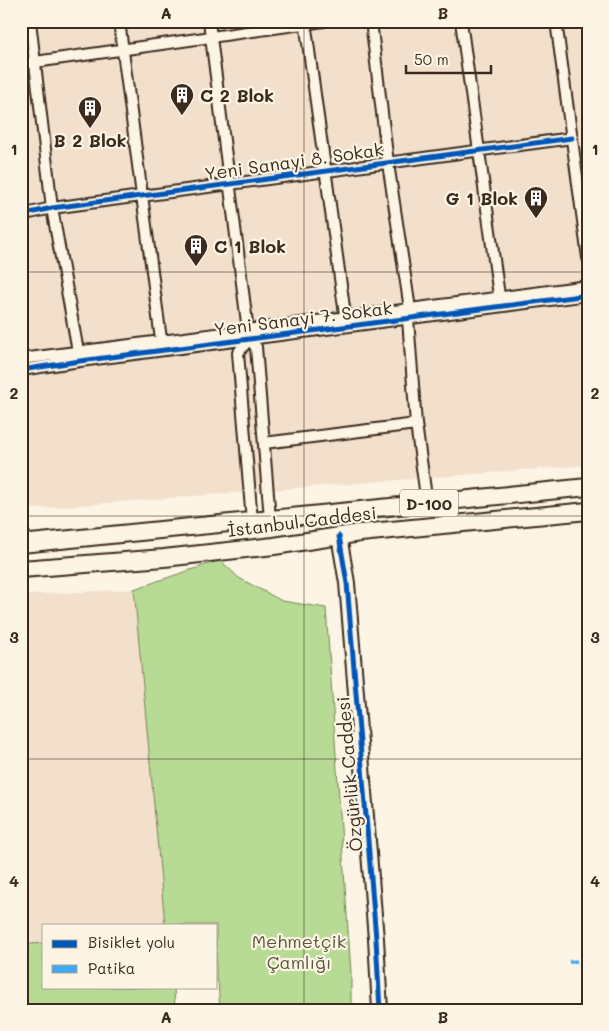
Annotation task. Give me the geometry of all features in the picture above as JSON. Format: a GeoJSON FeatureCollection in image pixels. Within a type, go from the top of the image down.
{"type":"FeatureCollection","features":[{"type":"Feature","properties":{"kind":"highway","name":"İstanbul Caddesi"},"geometry":{"type":"LineString","coordinates":[[24,539],[252,521],[588,487]]}},
{"type":"Feature","properties":{"kind":"highway","name":"İstanbul Caddesi"},"geometry":{"type":"LineString","coordinates":[[21,569],[164,558],[274,546],[339,536],[588,511]]}},
{"type":"Feature","properties":{"kind":"highway"},"geometry":{"type":"LineString","coordinates":[[270,519],[274,546]]}},
{"type":"Feature","properties":{"kind":"highway"},"geometry":{"type":"LineString","coordinates":[[252,521],[255,548]]}},
{"type":"Feature","properties":{"kind":"main road","name":"Özgürlük Caddesi"},"geometry":{"type":"LineString","coordinates":[[339,536],[347,593],[376,939],[380,1010]]}},
{"type":"Feature","properties":{"kind":"street"},"geometry":{"type":"LineString","coordinates":[[30,21],[52,208],[78,356]]}},
{"type":"Feature","properties":{"kind":"street"},"geometry":{"type":"LineString","coordinates":[[119,21],[162,346]]}},
{"type":"Feature","properties":{"kind":"street"},"geometry":{"type":"LineString","coordinates":[[209,21],[248,334],[256,347],[270,519]]}},
{"type":"Feature","properties":{"kind":"street"},"geometry":{"type":"LineString","coordinates":[[21,64],[324,21]]}},
{"type":"Feature","properties":{"kind":"street"},"geometry":{"type":"LineString","coordinates":[[371,21],[409,314],[416,424],[427,504]]}},
{"type":"Feature","properties":{"kind":"street"},"geometry":{"type":"LineString","coordinates":[[461,21],[500,302]]}},
{"type":"Feature","properties":{"kind":"street"},"geometry":{"type":"LineString","coordinates":[[556,21],[588,258]]}},
{"type":"Feature","properties":{"kind":"street"},"geometry":{"type":"LineString","coordinates":[[305,23],[346,322]]}},
{"type":"Feature","properties":{"kind":"street","name":"Yeni Sanayi 8. Sokak"},"geometry":{"type":"LineString","coordinates":[[21,216],[52,208],[572,138]]}},
{"type":"Feature","properties":{"kind":"street","name":"Yeni Sanayi 7. Sokak"},"geometry":{"type":"LineString","coordinates":[[21,359],[78,356],[162,346],[500,302],[588,286]]}},
{"type":"Feature","properties":{"kind":"street","name":"Yeni Sanayi 7. Sokak"},"geometry":{"type":"LineString","coordinates":[[500,302],[588,295]]}},
{"type":"Feature","properties":{"kind":"street"},"geometry":{"type":"LineString","coordinates":[[248,334],[238,353],[252,521]]}},
{"type":"Feature","properties":{"kind":"street","name":"Yeni Sanayi 7. Sokak"},"geometry":{"type":"LineString","coordinates":[[21,370],[78,356]]}},
{"type":"Feature","properties":{"kind":"street"},"geometry":{"type":"LineString","coordinates":[[264,443],[416,424]]}},
{"type":"Feature","properties":{"kind":"shaded area"},"geometry":{"type":"Polygon","coordinates":[[[21,21],[588,21],[588,465],[21,510],[21,21]]]}},
{"type":"Feature","properties":{"kind":"shaded area"},"geometry":{"type":"Polygon","coordinates":[[[134,589],[165,924],[42,924],[42,954],[21,957],[21,595],[134,589]]]}},
{"type":"Feature","properties":{"kind":"green space","name":"Mehmetçik Çamlığı"},"geometry":{"type":"Polygon","coordinates":[[[220,560],[239,578],[282,601],[326,608],[351,973],[351,1010],[220,1010],[218,924],[165,924],[134,589],[220,560]]]}},
{"type":"Feature","properties":{"kind":"green space"},"geometry":{"type":"Polygon","coordinates":[[[42,943],[42,988],[174,988],[175,1010],[21,1010],[21,945],[42,943]]]}},
{"type":"Feature","properties":{"kind":"marked path"},"geometry":{"type":"LineString","coordinates":[[569,962],[588,960]]}},
{"type":"Feature","properties":{"kind":"cycle path"},"geometry":{"type":"LineString","coordinates":[[21,215],[52,208],[572,138]]}},
{"type":"Feature","properties":{"kind":"cycle path"},"geometry":{"type":"LineString","coordinates":[[21,370],[588,295]]}},
{"type":"Feature","properties":{"kind":"cycle path"},"geometry":{"type":"LineString","coordinates":[[339,536],[347,583],[380,1010]]}},
{"type":"Feature","properties":{"kind":"place","name":"C 2 Blok"},"geometry":{"type":"Point","coordinates":[182,116]}},
{"type":"Feature","properties":{"kind":"place","name":"B 2 Blok"},"geometry":{"type":"Point","coordinates":[90,129]}},
{"type":"Feature","properties":{"kind":"place","name":"G 1 Blok"},"geometry":{"type":"Point","coordinates":[536,219]}},
{"type":"Feature","properties":{"kind":"place","name":"C 1 Blok"},"geometry":{"type":"Point","coordinates":[196,267]}}]}
